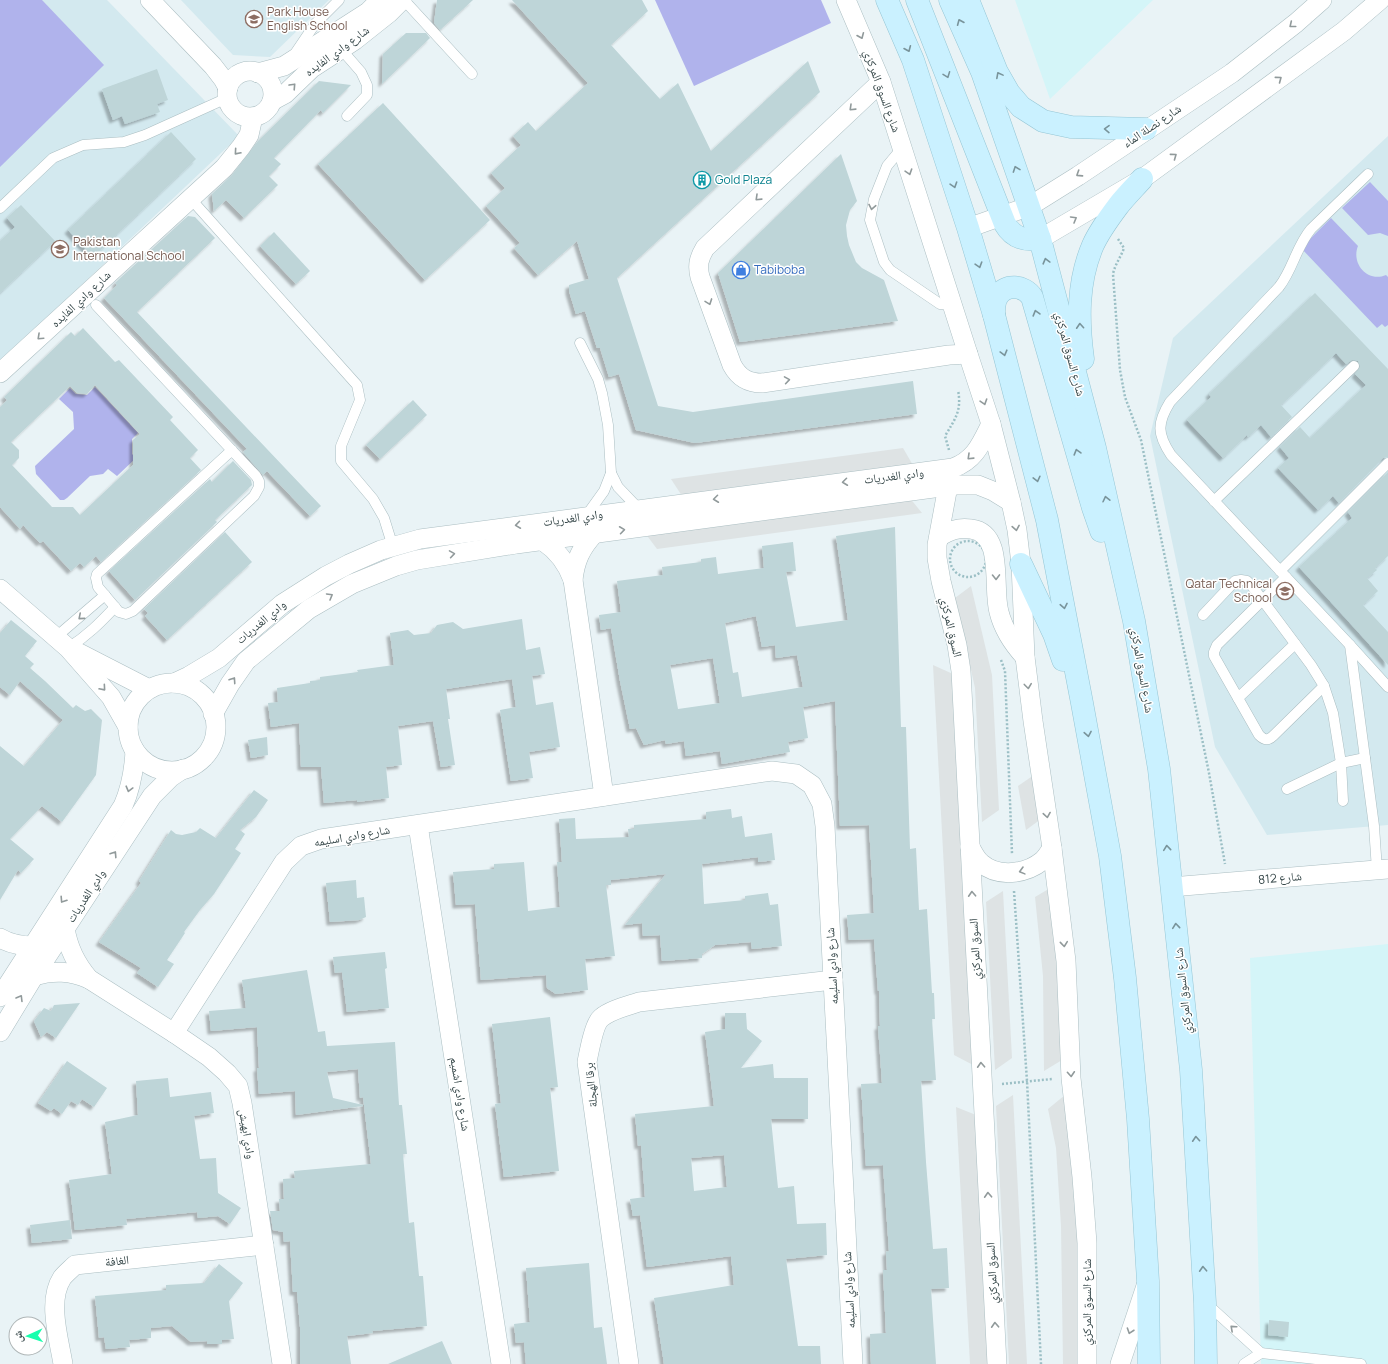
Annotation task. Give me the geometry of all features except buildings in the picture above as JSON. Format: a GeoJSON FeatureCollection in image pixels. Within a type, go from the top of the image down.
{"type":"FeatureCollection","features":[{"type":"Feature","properties":{"kind":"main road"},"geometry":{"type":"LineString","coordinates":[[887,0],[913,60],[968,228],[994,315],[1047,520],[1110,856],[1125,978],[1138,1119],[1148,1281],[1149,1364]]}},
{"type":"Feature","properties":{"kind":"main road"},"geometry":{"type":"LineString","coordinates":[[917,0],[1007,228],[1016,236],[1027,240],[1040,238]]}},
{"type":"Feature","properties":{"kind":"main road","name":"شارع السوق المركزي"},"geometry":{"type":"LineString","coordinates":[[950,0],[982,72],[1040,238],[1095,448],[1134,621],[1158,769],[1191,1070],[1205,1303],[1206,1364]]}},
{"type":"Feature","properties":{"kind":"main road"},"geometry":{"type":"LineString","coordinates":[[968,0],[997,72],[1009,93],[1021,107],[1043,121],[1071,127],[1146,129]]}},
{"type":"Feature","properties":{"kind":"main road"},"geometry":{"type":"LineString","coordinates":[[1095,448],[1081,348],[1079,320],[1080,292],[1086,266],[1094,244],[1119,205],[1142,179]]}},
{"type":"Feature","properties":{"kind":"main road"},"geometry":{"type":"LineString","coordinates":[[994,315],[997,298],[1004,290],[1015,287],[1023,289],[1032,297],[1093,508],[1134,621]]}},
{"type":"Feature","properties":{"kind":"main road"},"geometry":{"type":"LineString","coordinates":[[1021,564],[1054,634],[1066,670],[1082,703]]}},
{"type":"Feature","properties":{"kind":"street"},"geometry":{"type":"LineString","coordinates":[[150,0],[213,66],[223,79],[228,93],[229,105],[233,111],[246,117],[259,116],[265,112],[272,101],[272,87],[264,76],[249,73],[228,73],[213,66]]}},
{"type":"Feature","properties":{"kind":"street","name":"شارع وادي الفايده"},"geometry":{"type":"LineString","coordinates":[[249,73],[284,66],[368,12],[380,0]]}},
{"type":"Feature","properties":{"kind":"street","name":"شارع وادي الفايده"},"geometry":{"type":"LineString","coordinates":[[272,101],[285,94],[312,68],[355,40],[403,0]]}},
{"type":"Feature","properties":{"kind":"street","name":"شارع السوق المركزي"},"geometry":{"type":"LineString","coordinates":[[846,0],[881,82],[991,424],[1017,530],[1021,564],[1025,657],[1052,848],[1066,961],[1071,1078],[1082,1177],[1087,1243],[1087,1364]]}},
{"type":"Feature","properties":{"kind":"street","name":"شارع نصلة الماء"},"geometry":{"type":"LineString","coordinates":[[968,228],[1030,206],[1078,176],[1146,129],[1232,73],[1296,23],[1322,0]]}},
{"type":"Feature","properties":{"kind":"street"},"geometry":{"type":"LineString","coordinates":[[1040,238],[1142,179],[1344,31],[1380,0]]}},
{"type":"Feature","properties":{"kind":"street"},"geometry":{"type":"LineString","coordinates":[[228,93],[234,78],[249,73]]}},
{"type":"Feature","properties":{"kind":"street"},"geometry":{"type":"LineString","coordinates":[[881,82],[705,248],[698,262],[700,277],[735,371],[744,380],[750,382],[762,383],[949,355],[968,354]]}},
{"type":"Feature","properties":{"kind":"street","name":"شارع وادي الفايده"},"geometry":{"type":"LineString","coordinates":[[0,373],[224,168],[241,148],[249,135],[253,117]]}},
{"type":"Feature","properties":{"kind":"street","name":"وادي الغدريات"},"geometry":{"type":"LineString","coordinates":[[174,683],[219,658],[282,604],[303,589],[349,564],[393,546],[420,538],[953,468],[962,465],[977,450],[991,424]]}},
{"type":"Feature","properties":{"kind":"street","name":"وادي الغدريات"},"geometry":{"type":"LineString","coordinates":[[213,714],[230,684],[246,661],[308,609],[352,584],[375,574],[417,560],[543,541],[948,486],[978,485],[993,491],[1011,502]]}},
{"type":"Feature","properties":{"kind":"street","name":"السوق المركزي"},"geometry":{"type":"LineString","coordinates":[[948,486],[937,558],[941,581],[958,645],[961,671],[997,1364]]}},
{"type":"Feature","properties":{"kind":"street"},"geometry":{"type":"LineString","coordinates":[[939,537],[948,532],[964,528],[977,529],[985,534],[992,546],[996,562],[996,592],[998,611],[1007,631],[1017,648],[1025,657]]}},
{"type":"Feature","properties":{"kind":"street"},"geometry":{"type":"LineString","coordinates":[[573,580],[574,567],[578,555],[594,534]]}},
{"type":"Feature","properties":{"kind":"street"},"geometry":{"type":"LineString","coordinates":[[543,541],[562,557],[569,568],[573,580],[604,796]]}},
{"type":"Feature","properties":{"kind":"street"},"geometry":{"type":"LineString","coordinates":[[0,589],[62,643],[111,697],[128,727]]}},
{"type":"Feature","properties":{"kind":"street"},"geometry":{"type":"LineString","coordinates":[[62,643],[149,689]]}},
{"type":"Feature","properties":{"kind":"street"},"geometry":{"type":"LineString","coordinates":[[165,684],[182,684],[198,692],[208,702],[213,714],[215,734],[207,752],[192,766],[183,769],[165,770],[148,764],[135,751],[129,736],[129,718],[136,702],[149,689],[165,684]]}},
{"type":"Feature","properties":{"kind":"street","name":"وادي الغدريات"},"geometry":{"type":"LineString","coordinates":[[0,997],[123,806],[134,769],[135,751]]}},
{"type":"Feature","properties":{"kind":"street","name":"وادي الغدريات"},"geometry":{"type":"LineString","coordinates":[[0,1032],[34,976],[152,796],[171,777],[183,769]]}},
{"type":"Feature","properties":{"kind":"street","name":"شارع وادي اسليمه"},"geometry":{"type":"LineString","coordinates":[[174,1032],[284,862],[301,846],[321,839],[772,771],[796,774],[812,786],[822,804],[825,826],[853,1364]]}},
{"type":"Feature","properties":{"kind":"street","name":"شارع وادي اشميم"},"geometry":{"type":"LineString","coordinates":[[418,825],[501,1364]]}},
{"type":"Feature","properties":{"kind":"street"},"geometry":{"type":"LineString","coordinates":[[970,847],[980,863],[992,869],[1006,873],[1013,873],[1033,868],[1044,860],[1052,848]]}},
{"type":"Feature","properties":{"kind":"street","name":"شارع 812"},"geometry":{"type":"LineString","coordinates":[[1171,887],[1382,870]]}},
{"type":"Feature","properties":{"kind":"street","name":"وادي ابهيش"},"geometry":{"type":"LineString","coordinates":[[66,928],[67,939],[75,961],[89,979]]}},
{"type":"Feature","properties":{"kind":"street"},"geometry":{"type":"LineString","coordinates":[[0,938],[23,946],[34,946]]}},
{"type":"Feature","properties":{"kind":"street","name":"وادي ابهيش"},"geometry":{"type":"LineString","coordinates":[[34,976],[56,971],[79,975],[89,979],[174,1032],[209,1057],[227,1073],[238,1086],[242,1103],[282,1364]]}},
{"type":"Feature","properties":{"kind":"street","name":"برقا الهجلة"},"geometry":{"type":"LineString","coordinates":[[629,1364],[587,1062],[592,1037],[600,1018],[620,1008],[639,1002],[833,980]]}},
{"type":"Feature","properties":{"kind":"street","name":"الغافة"},"geometry":{"type":"LineString","coordinates":[[63,1364],[54,1309],[57,1292],[62,1278],[75,1265],[264,1245]]}},
{"type":"Feature","properties":{"kind":"street"},"geometry":{"type":"LineString","coordinates":[[1120,1364],[1148,1281]]}},
{"type":"Feature","properties":{"kind":"lane"},"geometry":{"type":"LineString","coordinates":[[290,61],[315,24],[339,0]]}},
{"type":"Feature","properties":{"kind":"lane"},"geometry":{"type":"LineString","coordinates":[[403,0],[472,74]]}},
{"type":"Feature","properties":{"kind":"lane"},"geometry":{"type":"LineString","coordinates":[[341,49],[361,72],[367,85],[367,94],[347,116]]}},
{"type":"Feature","properties":{"kind":"lane"},"geometry":{"type":"LineString","coordinates":[[0,208],[53,158],[83,145],[124,142],[145,135],[228,93]]}},
{"type":"Feature","properties":{"kind":"lane"},"geometry":{"type":"LineString","coordinates":[[902,148],[887,166],[874,198],[870,220],[884,262],[890,270],[940,304],[952,305]]}},
{"type":"Feature","properties":{"kind":"lane"},"geometry":{"type":"LineString","coordinates":[[1368,174],[1311,230],[1299,247],[1291,268],[1279,287],[1170,402],[1163,414],[1160,428],[1163,443],[1171,455],[1388,687]]}},
{"type":"Feature","properties":{"kind":"lane"},"geometry":{"type":"LineString","coordinates":[[190,198],[357,385],[360,400],[341,446],[341,461],[373,500],[384,518],[393,546]]}},
{"type":"Feature","properties":{"kind":"lane"},"geometry":{"type":"LineString","coordinates":[[96,305],[232,450],[259,481],[257,492],[133,611],[126,614],[122,613],[98,587],[96,583],[97,574],[232,450]]}},
{"type":"Feature","properties":{"kind":"lane"},"geometry":{"type":"LineString","coordinates":[[580,343],[598,379],[602,393],[608,425],[611,474],[618,487],[639,509]]}},
{"type":"Feature","properties":{"kind":"lane"},"geometry":{"type":"LineString","coordinates":[[1214,501],[1354,366]]}},
{"type":"Feature","properties":{"kind":"lane"},"geometry":{"type":"LineString","coordinates":[[1324,686],[1270,739],[1266,740],[1259,735],[1216,660],[1214,652],[1217,645],[1264,600],[1283,574],[1388,463]]}},
{"type":"Feature","properties":{"kind":"lane"},"geometry":{"type":"LineString","coordinates":[[586,516],[604,491],[611,474]]}},
{"type":"Feature","properties":{"kind":"lane"},"geometry":{"type":"LineString","coordinates":[[1203,615],[1235,581],[1247,581],[1264,600],[1311,664],[1324,686],[1333,713],[1341,763],[1343,802]]}},
{"type":"Feature","properties":{"kind":"lane"},"geometry":{"type":"LineString","coordinates":[[62,643],[105,595]]}},
{"type":"Feature","properties":{"kind":"lane"},"geometry":{"type":"LineString","coordinates":[[62,643],[82,639],[96,628],[115,607]]}},
{"type":"Feature","properties":{"kind":"lane"},"geometry":{"type":"LineString","coordinates":[[1238,698],[1295,644]]}},
{"type":"Feature","properties":{"kind":"lane"},"geometry":{"type":"LineString","coordinates":[[1350,645],[1374,826],[1382,870]]}},
{"type":"Feature","properties":{"kind":"lane"},"geometry":{"type":"LineString","coordinates":[[1287,789],[1341,763],[1365,758]]}},
{"type":"Feature","properties":{"kind":"lane"},"geometry":{"type":"LineString","coordinates":[[1205,1303],[1261,1353],[1295,1360],[1361,1364]]}},
{"type":"Feature","properties":{"kind":"lane"},"geometry":{"type":"LineString","coordinates":[[1244,1364],[1261,1353]]}},
{"type":"Feature","properties":{"kind":"path"},"geometry":{"type":"LineString","coordinates":[[1105,225],[1124,248],[1115,266],[1113,274],[1120,370],[1125,397],[1139,434],[1145,456],[1206,758],[1229,882]]}},
{"type":"Feature","properties":{"kind":"path"},"geometry":{"type":"LineString","coordinates":[[979,574],[971,578],[962,577],[955,573],[951,565],[950,557],[953,549],[959,543],[967,540],[976,542],[983,549],[987,558],[985,567],[979,574],[980,581]]}},
{"type":"Feature","properties":{"kind":"path"},"geometry":{"type":"LineString","coordinates":[[1001,659],[1004,671],[1013,873],[1027,1081],[1041,1364]]}},
{"type":"Feature","properties":{"kind":"path"},"geometry":{"type":"LineString","coordinates":[[982,1086],[1071,1078]]}},
{"type":"Feature","properties":{"kind":"shaded area","name":"Pakistan International School"},"geometry":{"type":"Polygon","coordinates":[[[0,0],[107,0],[239,136],[0,362],[0,0]]]}},
{"type":"Feature","properties":{"kind":"shaded area"},"geometry":{"type":"Polygon","coordinates":[[[0,0],[42,0],[104,65],[0,167],[0,0]]]}},
{"type":"Feature","properties":{"kind":"shaded area","name":"Park House English School"},"geometry":{"type":"Polygon","coordinates":[[[181,0],[329,0],[270,57],[233,55],[181,0]]]}},
{"type":"Feature","properties":{"kind":"shaded area"},"geometry":{"type":"Polygon","coordinates":[[[655,0],[821,0],[831,23],[694,86],[655,0]]]}},
{"type":"Feature","properties":{"kind":"shaded area"},"geometry":{"type":"Polygon","coordinates":[[[1015,0],[1153,0],[1050,99],[1015,0]]]}},
{"type":"Feature","properties":{"kind":"shaded area","name":"Qatar Technical School"},"geometry":{"type":"Polygon","coordinates":[[[1388,136],[1388,825],[1267,835],[1215,747],[1150,436],[1173,338],[1388,136]]]}},
{"type":"Feature","properties":{"kind":"shaded area"},"geometry":{"type":"Polygon","coordinates":[[[1370,182],[1388,201],[1388,236],[1380,233],[1368,235],[1342,208],[1370,182]]]}},
{"type":"Feature","properties":{"kind":"shaded area"},"geometry":{"type":"Polygon","coordinates":[[[1331,218],[1358,246],[1356,252],[1357,259],[1362,270],[1373,276],[1379,277],[1386,275],[1388,277],[1388,325],[1385,327],[1382,324],[1377,328],[1301,248],[1331,218]]]}},
{"type":"Feature","properties":{"kind":"shaded area"},"geometry":{"type":"Polygon","coordinates":[[[95,387],[138,433],[132,439],[132,454],[136,458],[117,476],[108,469],[103,474],[90,476],[67,498],[60,500],[36,474],[35,466],[74,429],[73,412],[59,399],[70,388],[76,394],[87,395],[95,387]]]}},
{"type":"Feature","properties":{"kind":"shaded area"},"geometry":{"type":"Polygon","coordinates":[[[903,448],[914,467],[682,496],[671,479],[903,448]]]}},
{"type":"Feature","properties":{"kind":"shaded area"},"geometry":{"type":"Polygon","coordinates":[[[909,497],[922,513],[657,549],[645,533],[909,497]]]}},
{"type":"Feature","properties":{"kind":"shaded area"},"geometry":{"type":"Polygon","coordinates":[[[971,586],[992,675],[999,810],[982,822],[975,688],[955,598],[971,586]]]}},
{"type":"Feature","properties":{"kind":"shaded area"},"geometry":{"type":"Polygon","coordinates":[[[933,665],[953,674],[973,1065],[954,1055],[933,665]]]}},
{"type":"Feature","properties":{"kind":"shaded area"},"geometry":{"type":"Polygon","coordinates":[[[1034,775],[1041,819],[1026,830],[1018,786],[1034,775]]]}},
{"type":"Feature","properties":{"kind":"shaded area"},"geometry":{"type":"Polygon","coordinates":[[[1052,887],[1061,975],[1062,1060],[1044,1071],[1043,976],[1035,897],[1052,887]]]}},
{"type":"Feature","properties":{"kind":"shaded area"},"geometry":{"type":"Polygon","coordinates":[[[1003,891],[1012,1058],[995,1070],[986,902],[1003,891]]]}},
{"type":"Feature","properties":{"kind":"shaded area"},"geometry":{"type":"Polygon","coordinates":[[[1388,944],[1388,1364],[1261,1364],[1250,958],[1388,944]]]}},
{"type":"Feature","properties":{"kind":"shaded area"},"geometry":{"type":"Polygon","coordinates":[[[1013,1095],[1027,1364],[1009,1364],[996,1106],[1013,1095]]]}},
{"type":"Feature","properties":{"kind":"shaded area"},"geometry":{"type":"Polygon","coordinates":[[[1065,1095],[1075,1145],[1082,1364],[1063,1364],[1061,1226],[1056,1148],[1048,1109],[1065,1095]]]}},
{"type":"Feature","properties":{"kind":"shaded area"},"geometry":{"type":"Polygon","coordinates":[[[956,1107],[976,1115],[989,1364],[970,1364],[956,1107]]]}},
{"type":"Feature","properties":{"kind":"place","name":"Park House English School"},"geometry":{"type":"Point","coordinates":[254,19]}},
{"type":"Feature","properties":{"kind":"place","name":"Gold Plaza"},"geometry":{"type":"Point","coordinates":[702,180]}},
{"type":"Feature","properties":{"kind":"place","name":"Pakistan International School"},"geometry":{"type":"Point","coordinates":[60,249]}},
{"type":"Feature","properties":{"kind":"place","name":"Tabiboba"},"geometry":{"type":"Point","coordinates":[741,270]}},
{"type":"Feature","properties":{"kind":"place","name":"Qatar Technical School"},"geometry":{"type":"Point","coordinates":[1285,591]}}]}
